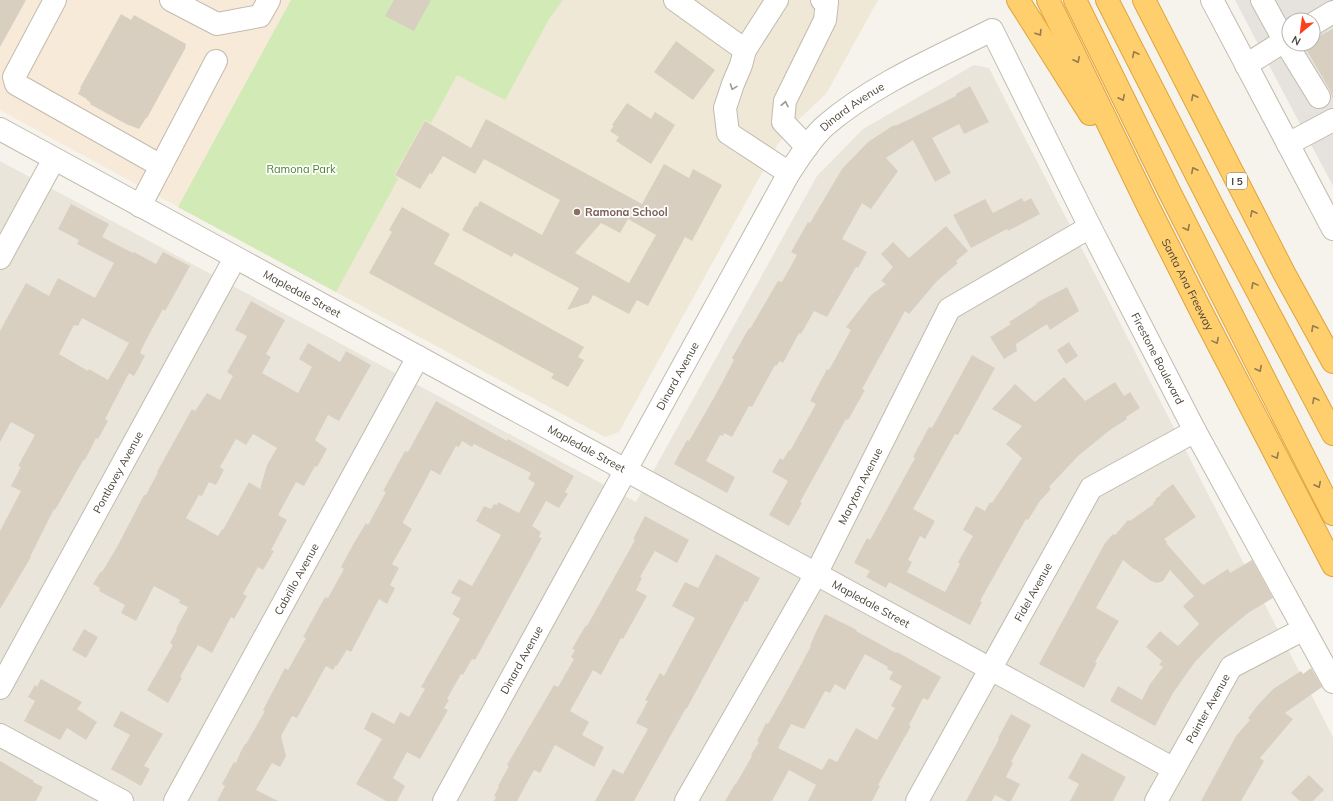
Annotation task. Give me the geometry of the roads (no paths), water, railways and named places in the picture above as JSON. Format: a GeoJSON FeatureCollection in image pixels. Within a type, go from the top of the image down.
{"type":"FeatureCollection","features":[{"type":"Feature","properties":{"kind":"highway"},"geometry":{"type":"LineString","coordinates":[[1018,0],[1148,206]]}},
{"type":"Feature","properties":{"kind":"highway","name":"Santa Ana Freeway"},"geometry":{"type":"LineString","coordinates":[[1048,0],[1148,206],[1209,327],[1333,565]]}},
{"type":"Feature","properties":{"kind":"highway"},"geometry":{"type":"LineString","coordinates":[[1074,0],[1333,514]]}},
{"type":"Feature","properties":{"kind":"highway"},"geometry":{"type":"LineString","coordinates":[[1108,0],[1218,217],[1333,434]]}},
{"type":"Feature","properties":{"kind":"highway","name":"I 5"},"geometry":{"type":"LineString","coordinates":[[1144,0],[1284,273],[1333,362]]}},
{"type":"Feature","properties":{"kind":"street"},"geometry":{"type":"LineString","coordinates":[[55,0],[14,77],[16,84],[161,166]]}},
{"type":"Feature","properties":{"kind":"street"},"geometry":{"type":"LineString","coordinates":[[171,0],[217,24],[260,16],[269,0]]}},
{"type":"Feature","properties":{"kind":"street"},"geometry":{"type":"LineString","coordinates":[[675,0],[745,50]]}},
{"type":"Feature","properties":{"kind":"street"},"geometry":{"type":"LineString","coordinates":[[777,0],[745,50],[741,66],[725,108],[728,133],[789,173]]}},
{"type":"Feature","properties":{"kind":"street"},"geometry":{"type":"LineString","coordinates":[[807,147],[783,122],[785,101],[825,20],[827,2],[822,0]]}},
{"type":"Feature","properties":{"kind":"street"},"geometry":{"type":"LineString","coordinates":[[1212,0],[1333,229]]}},
{"type":"Feature","properties":{"kind":"street"},"geometry":{"type":"LineString","coordinates":[[1262,0],[1281,30]]}},
{"type":"Feature","properties":{"kind":"street"},"geometry":{"type":"LineString","coordinates":[[1321,19],[1333,12]]}},
{"type":"Feature","properties":{"kind":"street","name":"Dinard Avenue"},"geometry":{"type":"LineString","coordinates":[[444,801],[789,173],[807,147],[826,126],[876,89],[992,30]]}},
{"type":"Feature","properties":{"kind":"street","name":"Firestone Boulevard"},"geometry":{"type":"LineString","coordinates":[[992,30],[1090,227],[1195,431],[1333,682]]}},
{"type":"Feature","properties":{"kind":"street"},"geometry":{"type":"LineString","coordinates":[[1246,65],[1281,43]]}},
{"type":"Feature","properties":{"kind":"street"},"geometry":{"type":"LineString","coordinates":[[1294,52],[1319,97]]}},
{"type":"Feature","properties":{"kind":"street"},"geometry":{"type":"LineString","coordinates":[[140,206],[216,61]]}},
{"type":"Feature","properties":{"kind":"street"},"geometry":{"type":"LineString","coordinates":[[1288,144],[1333,120]]}},
{"type":"Feature","properties":{"kind":"street","name":"Mapledale Street"},"geometry":{"type":"LineString","coordinates":[[0,129],[1174,769]]}},
{"type":"Feature","properties":{"kind":"street"},"geometry":{"type":"LineString","coordinates":[[0,258],[54,159]]}},
{"type":"Feature","properties":{"kind":"street","name":"Maryton Avenue"},"geometry":{"type":"LineString","coordinates":[[686,801],[816,574],[949,309],[1090,227]]}},
{"type":"Feature","properties":{"kind":"street","name":"Pontlavey Avenue"},"geometry":{"type":"LineString","coordinates":[[0,688],[236,258]]}},
{"type":"Feature","properties":{"kind":"street","name":"Cabrillo Avenue"},"geometry":{"type":"LineString","coordinates":[[174,801],[418,357]]}},
{"type":"Feature","properties":{"kind":"street","name":"Fidel Avenue"},"geometry":{"type":"LineString","coordinates":[[917,801],[1091,488],[1195,431]]}},
{"type":"Feature","properties":{"kind":"street","name":"Painter Avenue"},"geometry":{"type":"LineString","coordinates":[[1156,801],[1231,667],[1304,629]]}},
{"type":"Feature","properties":{"kind":"street"},"geometry":{"type":"LineString","coordinates":[[0,735],[122,801]]}},
{"type":"Feature","properties":{"kind":"place","name":"Ramona School"},"geometry":{"type":"Point","coordinates":[577,212]}},
{"type":"Feature","properties":{"kind":"park label","name":"Ramona Park"},"geometry":{"type":"Point","coordinates":[301,169]}}]}
